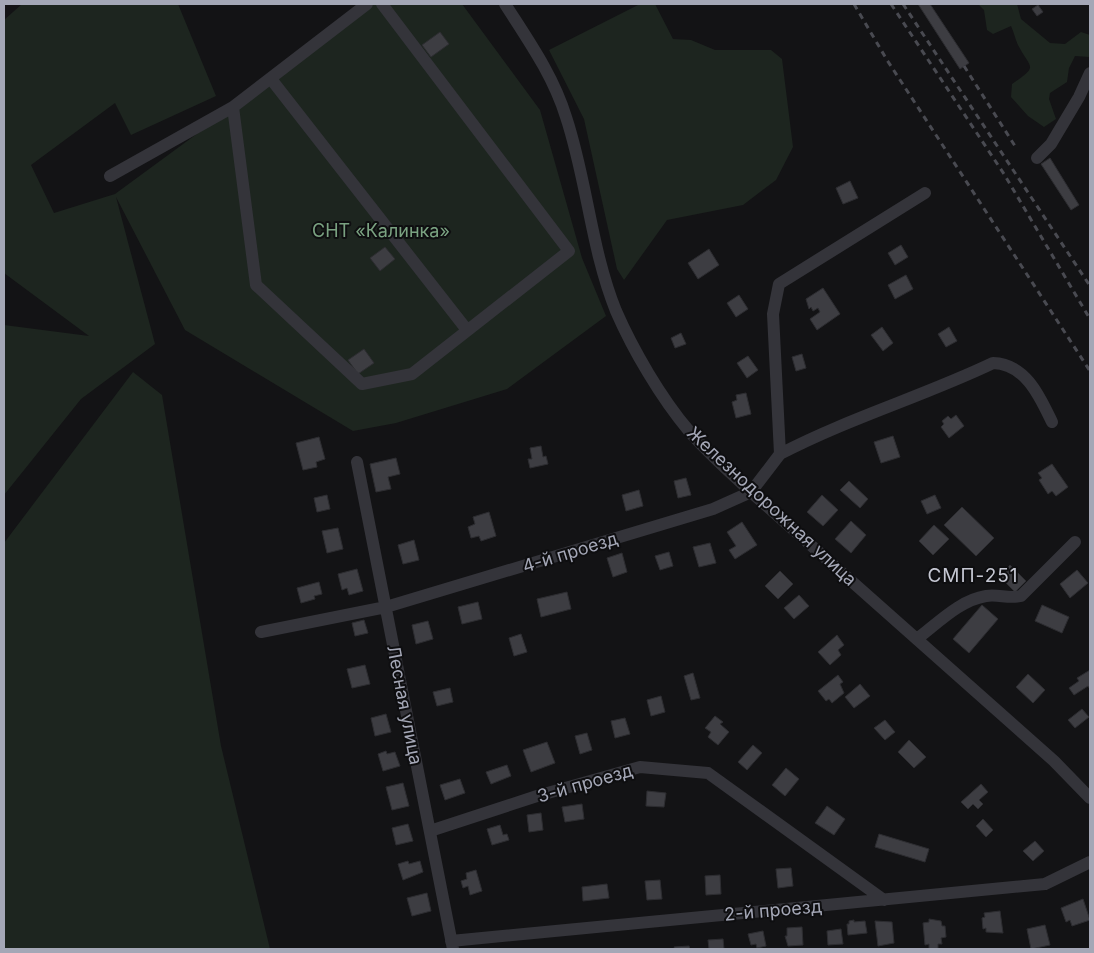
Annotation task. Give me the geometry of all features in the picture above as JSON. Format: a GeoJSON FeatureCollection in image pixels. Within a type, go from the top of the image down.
{"type":"FeatureCollection","features":[{"type":"Feature","properties":{"kind":"street"},"geometry":{"type":"LineString","coordinates":[[110,176],[233,107],[367,4]]}},
{"type":"Feature","properties":{"kind":"street"},"geometry":{"type":"LineString","coordinates":[[233,107],[256,285],[362,384],[412,374],[569,251],[382,4]]}},
{"type":"Feature","properties":{"kind":"street","name":"Железнодорожная улица"},"geometry":{"type":"LineString","coordinates":[[505,4],[538,53],[561,102],[598,254],[617,312],[652,376],[688,430],[706,450],[751,492],[918,638],[1054,761],[1090,798]]}},
{"type":"Feature","properties":{"kind":"street"},"geometry":{"type":"LineString","coordinates":[[1037,158],[1051,144],[1079,97],[1090,73]]}},
{"type":"Feature","properties":{"kind":"street"},"geometry":{"type":"LineString","coordinates":[[271,79],[467,330]]}},
{"type":"Feature","properties":{"kind":"street"},"geometry":{"type":"LineString","coordinates":[[780,454],[773,314],[779,284],[925,193]]}},
{"type":"Feature","properties":{"kind":"street"},"geometry":{"type":"LineString","coordinates":[[751,492],[780,454],[895,404],[930,392],[993,363],[1002,363],[1029,380],[1039,394],[1052,422]]}},
{"type":"Feature","properties":{"kind":"street","name":"Лесная улица"},"geometry":{"type":"LineString","coordinates":[[356,462],[452,945]]}},
{"type":"Feature","properties":{"kind":"street","name":"4-й проезд"},"geometry":{"type":"LineString","coordinates":[[261,632],[386,607],[713,509],[751,492]]}},
{"type":"Feature","properties":{"kind":"street"},"geometry":{"type":"LineString","coordinates":[[918,638],[971,600],[994,595],[1012,598],[1021,596],[1075,542]]}},
{"type":"Feature","properties":{"kind":"street","name":"3-й проезд"},"geometry":{"type":"LineString","coordinates":[[430,832],[537,796],[640,767],[708,774],[884,900]]}},
{"type":"Feature","properties":{"kind":"street","name":"2-й проезд"},"geometry":{"type":"LineString","coordinates":[[452,945],[1045,884],[1090,862]]}},
{"type":"Feature","properties":{"kind":"green space","name":"СНТ «Калинка»"},"geometry":{"type":"Polygon","coordinates":[[[22,4],[178,4],[216,96],[131,135],[115,103],[31,165],[54,213],[115,194],[374,4],[462,4],[540,110],[582,258],[606,316],[507,389],[396,423],[353,431],[185,330],[116,197],[155,344],[81,399],[4,495],[4,325],[89,336],[4,273],[4,20],[22,4]]]}},
{"type":"Feature","properties":{"kind":"green space"},"geometry":{"type":"Polygon","coordinates":[[[640,4],[655,4],[673,39],[691,40],[715,50],[771,50],[782,59],[793,147],[776,180],[743,205],[667,220],[624,280],[617,269],[584,119],[549,50],[640,4]]]}},
{"type":"Feature","properties":{"kind":"green space"},"geometry":{"type":"Polygon","coordinates":[[[978,4],[1017,4],[1021,19],[1050,43],[1065,44],[1081,32],[1090,35],[1090,57],[1075,56],[1069,68],[1067,82],[1050,93],[1049,99],[1056,119],[1044,127],[1028,116],[1011,97],[1012,84],[1029,70],[1030,66],[1018,45],[1011,26],[993,34],[987,30],[984,10],[978,4]]]}},
{"type":"Feature","properties":{"kind":"green space"},"geometry":{"type":"Polygon","coordinates":[[[133,372],[162,395],[221,746],[270,949],[4,949],[4,543],[133,372]]]}},
{"type":"Feature","properties":{"kind":"building"},"geometry":{"type":"Polygon","coordinates":[[[918,4],[930,4],[969,63],[960,69],[918,4]]]}},
{"type":"Feature","properties":{"kind":"building"},"geometry":{"type":"Polygon","coordinates":[[[1038,5],[1043,12],[1037,16],[1032,9],[1038,5]]]}},
{"type":"Feature","properties":{"kind":"building"},"geometry":{"type":"Polygon","coordinates":[[[440,32],[449,44],[431,57],[422,45],[440,32]]]}},
{"type":"Feature","properties":{"kind":"building"},"geometry":{"type":"Polygon","coordinates":[[[1050,158],[1079,205],[1071,210],[1041,164],[1050,158]]]}},
{"type":"Feature","properties":{"kind":"building"},"geometry":{"type":"Polygon","coordinates":[[[850,181],[858,198],[843,204],[836,188],[850,181]]]}},
{"type":"Feature","properties":{"kind":"building"},"geometry":{"type":"Polygon","coordinates":[[[901,245],[908,257],[895,265],[888,253],[901,245]]]}},
{"type":"Feature","properties":{"kind":"building"},"geometry":{"type":"Polygon","coordinates":[[[385,247],[395,259],[380,271],[370,258],[385,247]]]}},
{"type":"Feature","properties":{"kind":"building"},"geometry":{"type":"Polygon","coordinates":[[[709,249],[719,265],[698,279],[688,263],[709,249]]]}},
{"type":"Feature","properties":{"kind":"building"},"geometry":{"type":"Polygon","coordinates":[[[906,275],[913,289],[895,299],[888,285],[906,275]]]}},
{"type":"Feature","properties":{"kind":"building"},"geometry":{"type":"Polygon","coordinates":[[[823,288],[840,314],[817,330],[810,319],[820,312],[818,308],[813,311],[811,307],[809,309],[806,299],[823,288]]]}},
{"type":"Feature","properties":{"kind":"building"},"geometry":{"type":"Polygon","coordinates":[[[739,295],[748,309],[736,317],[727,303],[739,295]]]}},
{"type":"Feature","properties":{"kind":"building"},"geometry":{"type":"Polygon","coordinates":[[[882,327],[893,343],[883,351],[871,335],[882,327]]]}},
{"type":"Feature","properties":{"kind":"building"},"geometry":{"type":"Polygon","coordinates":[[[949,327],[957,341],[946,347],[938,334],[949,327]]]}},
{"type":"Feature","properties":{"kind":"building"},"geometry":{"type":"Polygon","coordinates":[[[681,333],[686,344],[675,348],[671,338],[681,333]]]}},
{"type":"Feature","properties":{"kind":"building"},"geometry":{"type":"Polygon","coordinates":[[[364,349],[374,363],[358,374],[348,360],[364,349]]]}},
{"type":"Feature","properties":{"kind":"building"},"geometry":{"type":"Polygon","coordinates":[[[802,354],[806,368],[796,371],[792,357],[802,354]]]}},
{"type":"Feature","properties":{"kind":"building"},"geometry":{"type":"Polygon","coordinates":[[[748,356],[758,370],[747,378],[737,363],[748,356]]]}},
{"type":"Feature","properties":{"kind":"building"},"geometry":{"type":"Polygon","coordinates":[[[746,393],[751,414],[736,418],[732,402],[737,400],[736,395],[746,393]]]}},
{"type":"Feature","properties":{"kind":"building"},"geometry":{"type":"Polygon","coordinates":[[[956,415],[964,426],[949,438],[941,427],[944,424],[942,421],[948,416],[951,419],[956,415]]]}},
{"type":"Feature","properties":{"kind":"building"},"geometry":{"type":"Polygon","coordinates":[[[893,436],[900,457],[881,463],[874,442],[893,436]]]}},
{"type":"Feature","properties":{"kind":"building"},"geometry":{"type":"Polygon","coordinates":[[[319,437],[325,459],[316,462],[317,467],[303,470],[296,443],[319,437]]]}},
{"type":"Feature","properties":{"kind":"building"},"geometry":{"type":"Polygon","coordinates":[[[541,446],[543,457],[546,456],[548,464],[530,468],[528,459],[532,459],[530,448],[541,446]]]}},
{"type":"Feature","properties":{"kind":"building"},"geometry":{"type":"Polygon","coordinates":[[[396,458],[400,474],[388,477],[391,489],[376,492],[370,464],[396,458]]]}},
{"type":"Feature","properties":{"kind":"building"},"geometry":{"type":"Polygon","coordinates":[[[1052,464],[1068,487],[1056,496],[1052,491],[1048,494],[1039,480],[1042,478],[1038,473],[1052,464]]]}},
{"type":"Feature","properties":{"kind":"building"},"geometry":{"type":"Polygon","coordinates":[[[686,478],[691,495],[678,498],[674,481],[686,478]]]}},
{"type":"Feature","properties":{"kind":"building"},"geometry":{"type":"Polygon","coordinates":[[[849,481],[868,499],[860,508],[840,490],[849,481]]]}},
{"type":"Feature","properties":{"kind":"building"},"geometry":{"type":"Polygon","coordinates":[[[639,490],[643,506],[626,511],[622,495],[639,490]]]}},
{"type":"Feature","properties":{"kind":"building"},"geometry":{"type":"Polygon","coordinates":[[[327,495],[330,509],[317,512],[314,498],[327,495]]]}},
{"type":"Feature","properties":{"kind":"building"},"geometry":{"type":"Polygon","coordinates":[[[822,495],[838,510],[823,526],[807,512],[822,495]]]}},
{"type":"Feature","properties":{"kind":"building"},"geometry":{"type":"Polygon","coordinates":[[[935,495],[941,508],[927,514],[921,501],[935,495]]]}},
{"type":"Feature","properties":{"kind":"building"},"geometry":{"type":"Polygon","coordinates":[[[962,507],[994,538],[976,556],[944,525],[962,507]]]}},
{"type":"Feature","properties":{"kind":"building"},"geometry":{"type":"Polygon","coordinates":[[[489,512],[496,536],[481,541],[479,536],[471,538],[468,527],[475,524],[473,517],[489,512]]]}},
{"type":"Feature","properties":{"kind":"building"},"geometry":{"type":"Polygon","coordinates":[[[851,521],[866,535],[851,553],[835,539],[851,521]]]}},
{"type":"Feature","properties":{"kind":"building"},"geometry":{"type":"Polygon","coordinates":[[[742,522],[757,545],[735,559],[729,550],[736,546],[727,532],[742,522]]]}},
{"type":"Feature","properties":{"kind":"building"},"geometry":{"type":"Polygon","coordinates":[[[934,525],[949,539],[933,555],[919,541],[934,525]]]}},
{"type":"Feature","properties":{"kind":"building"},"geometry":{"type":"Polygon","coordinates":[[[338,528],[343,549],[327,553],[322,531],[338,528]]]}},
{"type":"Feature","properties":{"kind":"building"},"geometry":{"type":"Polygon","coordinates":[[[414,540],[419,560],[403,564],[398,545],[414,540]]]}},
{"type":"Feature","properties":{"kind":"building"},"geometry":{"type":"Polygon","coordinates":[[[710,543],[716,563],[699,567],[693,547],[710,543]]]}},
{"type":"Feature","properties":{"kind":"building"},"geometry":{"type":"Polygon","coordinates":[[[669,552],[673,566],[660,570],[655,556],[669,552]]]}},
{"type":"Feature","properties":{"kind":"building"},"geometry":{"type":"Polygon","coordinates":[[[622,553],[627,572],[613,577],[607,558],[622,553]]]}},
{"type":"Feature","properties":{"kind":"building"},"geometry":{"type":"Polygon","coordinates":[[[1010,565],[1026,581],[1015,592],[999,576],[1010,565]]]}},
{"type":"Feature","properties":{"kind":"building"},"geometry":{"type":"Polygon","coordinates":[[[357,569],[363,591],[349,595],[347,588],[342,590],[338,574],[357,569]]]}},
{"type":"Feature","properties":{"kind":"building"},"geometry":{"type":"Polygon","coordinates":[[[1077,570],[1088,583],[1070,598],[1060,584],[1077,570]]]}},
{"type":"Feature","properties":{"kind":"building"},"geometry":{"type":"Polygon","coordinates":[[[780,571],[793,584],[778,599],[765,586],[780,571]]]}},
{"type":"Feature","properties":{"kind":"building"},"geometry":{"type":"Polygon","coordinates":[[[319,582],[322,594],[314,596],[315,599],[301,603],[297,588],[319,582]]]}},
{"type":"Feature","properties":{"kind":"building"},"geometry":{"type":"Polygon","coordinates":[[[567,592],[571,609],[541,617],[537,599],[567,592]]]}},
{"type":"Feature","properties":{"kind":"building"},"geometry":{"type":"Polygon","coordinates":[[[799,595],[809,606],[794,619],[784,608],[799,595]]]}},
{"type":"Feature","properties":{"kind":"building"},"geometry":{"type":"Polygon","coordinates":[[[478,602],[482,619],[462,624],[458,607],[478,602]]]}},
{"type":"Feature","properties":{"kind":"building"},"geometry":{"type":"Polygon","coordinates":[[[982,605],[998,619],[969,653],[953,639],[982,605]]]}},
{"type":"Feature","properties":{"kind":"building"},"geometry":{"type":"Polygon","coordinates":[[[1042,605],[1069,617],[1062,633],[1035,621],[1042,605]]]}},
{"type":"Feature","properties":{"kind":"building"},"geometry":{"type":"Polygon","coordinates":[[[364,620],[368,633],[355,636],[352,623],[364,620]]]}},
{"type":"Feature","properties":{"kind":"building"},"geometry":{"type":"Polygon","coordinates":[[[428,621],[433,639],[416,644],[412,625],[428,621]]]}},
{"type":"Feature","properties":{"kind":"building"},"geometry":{"type":"Polygon","coordinates":[[[521,634],[527,652],[514,656],[509,638],[521,634]]]}},
{"type":"Feature","properties":{"kind":"building"},"geometry":{"type":"Polygon","coordinates":[[[837,635],[844,645],[838,650],[841,655],[830,665],[818,652],[837,635]]]}},
{"type":"Feature","properties":{"kind":"building"},"geometry":{"type":"Polygon","coordinates":[[[365,665],[370,684],[352,688],[347,669],[365,665]]]}},
{"type":"Feature","properties":{"kind":"building"},"geometry":{"type":"Polygon","coordinates":[[[1090,670],[1090,689],[1088,686],[1074,695],[1069,688],[1079,681],[1077,678],[1090,670]]]}},
{"type":"Feature","properties":{"kind":"building"},"geometry":{"type":"Polygon","coordinates":[[[693,673],[700,698],[691,700],[684,676],[693,673]]]}},
{"type":"Feature","properties":{"kind":"building"},"geometry":{"type":"Polygon","coordinates":[[[1028,674],[1045,690],[1033,703],[1016,687],[1028,674]]]}},
{"type":"Feature","properties":{"kind":"building"},"geometry":{"type":"Polygon","coordinates":[[[838,675],[843,682],[840,684],[844,693],[832,703],[829,699],[826,701],[818,691],[838,675]]]}},
{"type":"Feature","properties":{"kind":"building"},"geometry":{"type":"Polygon","coordinates":[[[860,684],[870,696],[854,708],[845,697],[860,684]]]}},
{"type":"Feature","properties":{"kind":"building"},"geometry":{"type":"Polygon","coordinates":[[[450,688],[453,702],[437,706],[433,692],[450,688]]]}},
{"type":"Feature","properties":{"kind":"building"},"geometry":{"type":"Polygon","coordinates":[[[661,696],[665,712],[651,716],[647,700],[661,696]]]}},
{"type":"Feature","properties":{"kind":"building"},"geometry":{"type":"Polygon","coordinates":[[[1082,709],[1089,717],[1075,728],[1068,720],[1082,709]]]}},
{"type":"Feature","properties":{"kind":"building"},"geometry":{"type":"Polygon","coordinates":[[[386,714],[391,732],[375,736],[371,718],[386,714]]]}},
{"type":"Feature","properties":{"kind":"building"},"geometry":{"type":"Polygon","coordinates":[[[715,716],[723,722],[720,724],[729,732],[718,745],[708,737],[711,732],[705,728],[715,716]]]}},
{"type":"Feature","properties":{"kind":"building"},"geometry":{"type":"Polygon","coordinates":[[[625,718],[630,734],[615,738],[611,721],[625,718]]]}},
{"type":"Feature","properties":{"kind":"building"},"geometry":{"type":"Polygon","coordinates":[[[885,720],[895,732],[885,740],[874,728],[885,720]]]}},
{"type":"Feature","properties":{"kind":"building"},"geometry":{"type":"Polygon","coordinates":[[[587,733],[592,750],[580,754],[575,736],[587,733]]]}},
{"type":"Feature","properties":{"kind":"building"},"geometry":{"type":"Polygon","coordinates":[[[909,740],[926,757],[914,768],[898,752],[909,740]]]}},
{"type":"Feature","properties":{"kind":"building"},"geometry":{"type":"Polygon","coordinates":[[[547,742],[555,763],[531,772],[523,750],[547,742]]]}},
{"type":"Feature","properties":{"kind":"building"},"geometry":{"type":"Polygon","coordinates":[[[753,745],[762,753],[747,770],[738,762],[753,745]]]}},
{"type":"Feature","properties":{"kind":"building"},"geometry":{"type":"Polygon","coordinates":[[[386,751],[387,754],[395,752],[400,766],[383,771],[378,754],[386,751]]]}},
{"type":"Feature","properties":{"kind":"building"},"geometry":{"type":"Polygon","coordinates":[[[507,765],[511,776],[491,784],[486,772],[507,765]]]}},
{"type":"Feature","properties":{"kind":"building"},"geometry":{"type":"Polygon","coordinates":[[[786,768],[799,779],[785,796],[772,785],[786,768]]]}},
{"type":"Feature","properties":{"kind":"building"},"geometry":{"type":"Polygon","coordinates":[[[460,779],[465,793],[445,800],[440,785],[460,779]]]}},
{"type":"Feature","properties":{"kind":"building"},"geometry":{"type":"Polygon","coordinates":[[[403,783],[409,806],[392,810],[386,787],[403,783]]]}},
{"type":"Feature","properties":{"kind":"building"},"geometry":{"type":"Polygon","coordinates":[[[981,784],[988,792],[979,800],[983,804],[978,809],[973,804],[968,809],[961,802],[981,784]]]}},
{"type":"Feature","properties":{"kind":"building"},"geometry":{"type":"Polygon","coordinates":[[[647,791],[666,793],[664,807],[646,806],[647,791]]]}},
{"type":"Feature","properties":{"kind":"building"},"geometry":{"type":"Polygon","coordinates":[[[582,804],[584,819],[565,822],[562,807],[582,804]]]}},
{"type":"Feature","properties":{"kind":"building"},"geometry":{"type":"Polygon","coordinates":[[[827,806],[845,819],[834,835],[815,823],[827,806]]]}},
{"type":"Feature","properties":{"kind":"building"},"geometry":{"type":"Polygon","coordinates":[[[541,813],[543,830],[529,832],[527,815],[541,813]]]}},
{"type":"Feature","properties":{"kind":"building"},"geometry":{"type":"Polygon","coordinates":[[[983,819],[993,830],[986,837],[976,826],[983,819]]]}},
{"type":"Feature","properties":{"kind":"building"},"geometry":{"type":"Polygon","coordinates":[[[408,824],[413,841],[396,845],[392,828],[408,824]]]}},
{"type":"Feature","properties":{"kind":"building"},"geometry":{"type":"Polygon","coordinates":[[[500,825],[503,835],[507,834],[509,840],[492,845],[487,829],[500,825]]]}},
{"type":"Feature","properties":{"kind":"building"},"geometry":{"type":"Polygon","coordinates":[[[879,834],[929,849],[925,862],[875,847],[879,834]]]}},
{"type":"Feature","properties":{"kind":"building"},"geometry":{"type":"Polygon","coordinates":[[[1035,841],[1044,851],[1033,861],[1023,851],[1035,841]]]}},
{"type":"Feature","properties":{"kind":"building"},"geometry":{"type":"Polygon","coordinates":[[[408,861],[409,864],[420,861],[423,872],[403,880],[398,864],[408,861]]]}},
{"type":"Feature","properties":{"kind":"building"},"geometry":{"type":"Polygon","coordinates":[[[791,868],[793,886],[778,888],[776,869],[791,868]]]}},
{"type":"Feature","properties":{"kind":"building"},"geometry":{"type":"Polygon","coordinates":[[[476,870],[482,891],[470,895],[468,886],[463,888],[461,881],[467,879],[466,873],[476,870]]]}},
{"type":"Feature","properties":{"kind":"building"},"geometry":{"type":"Polygon","coordinates":[[[720,875],[721,894],[706,895],[705,876],[720,875]]]}},
{"type":"Feature","properties":{"kind":"building"},"geometry":{"type":"Polygon","coordinates":[[[660,880],[662,899],[647,900],[645,881],[660,880]]]}},
{"type":"Feature","properties":{"kind":"building"},"geometry":{"type":"Polygon","coordinates":[[[607,884],[609,898],[583,901],[582,887],[607,884]]]}},
{"type":"Feature","properties":{"kind":"building"},"geometry":{"type":"Polygon","coordinates":[[[427,893],[431,911],[412,916],[407,898],[427,893]]]}},
{"type":"Feature","properties":{"kind":"building"},"geometry":{"type":"Polygon","coordinates":[[[1083,899],[1090,920],[1072,926],[1070,920],[1066,922],[1061,908],[1083,899]]]}},
{"type":"Feature","properties":{"kind":"building"},"geometry":{"type":"Polygon","coordinates":[[[1000,911],[1003,933],[986,932],[986,928],[983,929],[982,918],[985,917],[984,913],[1000,911]]]}},
{"type":"Feature","properties":{"kind":"building"},"geometry":{"type":"Polygon","coordinates":[[[929,919],[941,921],[942,926],[945,926],[946,937],[941,938],[942,944],[938,944],[938,949],[929,949],[929,944],[925,945],[923,923],[929,922],[929,919]]]}},
{"type":"Feature","properties":{"kind":"building"},"geometry":{"type":"Polygon","coordinates":[[[854,920],[854,922],[865,921],[867,933],[848,935],[847,924],[849,924],[849,921],[854,920]]]}},
{"type":"Feature","properties":{"kind":"building"},"geometry":{"type":"Polygon","coordinates":[[[875,921],[892,922],[894,943],[878,946],[875,921]]]}},
{"type":"Feature","properties":{"kind":"building"},"geometry":{"type":"Polygon","coordinates":[[[1045,925],[1050,945],[1031,949],[1027,929],[1045,925]]]}},
{"type":"Feature","properties":{"kind":"building"},"geometry":{"type":"Polygon","coordinates":[[[802,927],[803,945],[788,946],[785,936],[787,936],[787,928],[802,927]]]}},
{"type":"Feature","properties":{"kind":"building"},"geometry":{"type":"Polygon","coordinates":[[[841,929],[843,944],[828,945],[827,931],[841,929]]]}},
{"type":"Feature","properties":{"kind":"building"},"geometry":{"type":"Polygon","coordinates":[[[763,931],[766,946],[757,948],[756,944],[751,945],[748,934],[763,931]]]}},
{"type":"Feature","properties":{"kind":"building"},"geometry":{"type":"Polygon","coordinates":[[[723,939],[724,949],[709,949],[708,940],[723,939]]]}},
{"type":"Feature","properties":{"kind":"building"},"geometry":{"type":"Polygon","coordinates":[[[689,946],[690,949],[675,949],[674,947],[689,946]]]}},
{"type":"Feature","properties":{"kind":"railway"},"geometry":{"type":"LineString","coordinates":[[854,4],[887,60],[1090,371]]}},
{"type":"Feature","properties":{"kind":"railway"},"geometry":{"type":"LineString","coordinates":[[891,4],[1004,174],[1090,319]]}},
{"type":"Feature","properties":{"kind":"railway"},"geometry":{"type":"LineString","coordinates":[[903,4],[1090,286]]}},
{"type":"Feature","properties":{"kind":"railway"},"geometry":{"type":"LineString","coordinates":[[964,66],[1015,146]]}},
{"type":"Feature","properties":{"kind":"district","name":"СМП-251"},"geometry":{"type":"Point","coordinates":[973,575]}}]}
